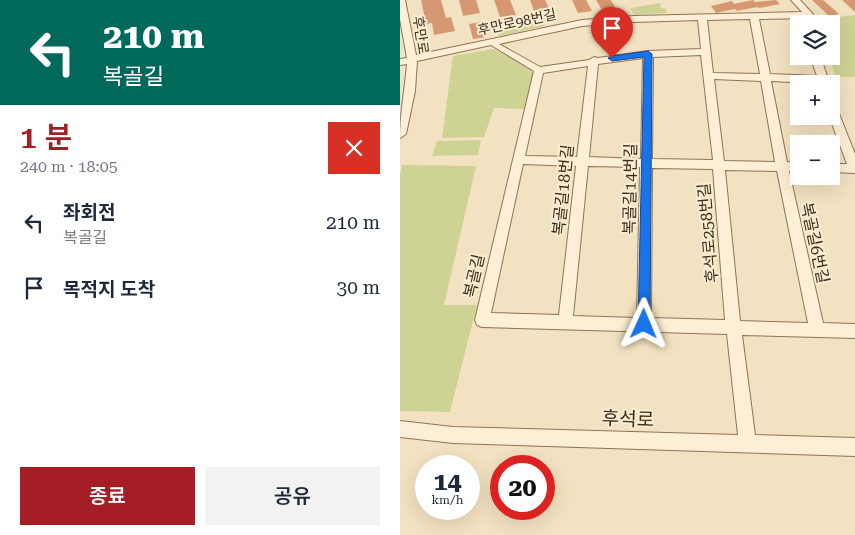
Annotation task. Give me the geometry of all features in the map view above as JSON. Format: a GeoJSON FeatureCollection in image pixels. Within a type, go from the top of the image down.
{"type":"FeatureCollection","features":[{"type":"Feature","properties":{"kind":"street","name":"후만로"},"geometry":{"type":"LineString","coordinates":[[400,134],[410,91],[412,60],[401,0]]}},
{"type":"Feature","properties":{"kind":"street"},"geometry":{"type":"LineString","coordinates":[[795,0],[807,15]]}},
{"type":"Feature","properties":{"kind":"street","name":"후만로98번길"},"geometry":{"type":"LineString","coordinates":[[400,62],[582,23],[634,19],[754,16],[790,19]]}},
{"type":"Feature","properties":{"kind":"street","name":"복골길6번길"},"geometry":{"type":"LineString","coordinates":[[754,16],[764,78],[817,329]]}},
{"type":"Feature","properties":{"kind":"street","name":"후석로258번길"},"geometry":{"type":"LineString","coordinates":[[702,18],[719,165],[733,326],[748,445]]}},
{"type":"Feature","properties":{"kind":"street"},"geometry":{"type":"LineString","coordinates":[[493,42],[496,46],[539,70],[594,60],[648,54],[707,52]]}},
{"type":"Feature","properties":{"kind":"street","name":"복골길14번길"},"geometry":{"type":"LineString","coordinates":[[644,324],[648,54]]}},
{"type":"Feature","properties":{"kind":"street","name":"복골길18번길"},"geometry":{"type":"LineString","coordinates":[[565,323],[594,60]]}},
{"type":"Feature","properties":{"kind":"street","name":"복골길"},"geometry":{"type":"LineString","coordinates":[[539,70],[482,320],[855,330]]}},
{"type":"Feature","properties":{"kind":"street"},"geometry":{"type":"LineString","coordinates":[[709,76],[790,79]]}},
{"type":"Feature","properties":{"kind":"street"},"geometry":{"type":"LineString","coordinates":[[518,160],[790,167]]}},
{"type":"Feature","properties":{"kind":"street"},"geometry":{"type":"LineString","coordinates":[[840,168],[855,169]]}},
{"type":"Feature","properties":{"kind":"street","name":"후석로"},"geometry":{"type":"LineString","coordinates":[[400,429],[453,435],[855,448]]}},
{"type":"Feature","properties":{"kind":"lane"},"geometry":{"type":"LineString","coordinates":[[838,125],[855,169]]}},
{"type":"Feature","properties":{"kind":"green space"},"geometry":{"type":"Polygon","coordinates":[[[660,3],[661,8],[666,9],[667,13],[634,15],[630,8],[660,3]]]}},
{"type":"Feature","properties":{"kind":"green space"},"geometry":{"type":"Polygon","coordinates":[[[540,14],[545,26],[499,36],[494,24],[540,14]]]}},
{"type":"Feature","properties":{"kind":"green space"},"geometry":{"type":"Polygon","coordinates":[[[855,15],[855,77],[835,75],[832,65],[840,65],[840,17],[855,15]]]}},
{"type":"Feature","properties":{"kind":"green space"},"geometry":{"type":"Polygon","coordinates":[[[494,49],[529,68],[534,74],[526,109],[494,108],[484,137],[442,138],[453,56],[494,49]]]}},
{"type":"Feature","properties":{"kind":"green space"},"geometry":{"type":"Polygon","coordinates":[[[481,140],[478,155],[432,156],[437,141],[481,140]]]}},
{"type":"Feature","properties":{"kind":"green space"},"geometry":{"type":"Polygon","coordinates":[[[402,165],[476,166],[444,305],[477,305],[450,412],[400,411],[400,175],[402,165]]]}},
{"type":"Feature","properties":{"kind":"building"},"geometry":{"type":"Polygon","coordinates":[[[421,0],[441,0],[446,18],[451,17],[455,31],[434,35],[432,23],[426,24],[421,0]]]}},
{"type":"Feature","properties":{"kind":"building"},"geometry":{"type":"Polygon","coordinates":[[[459,0],[476,0],[480,13],[463,16],[459,0]]]}},
{"type":"Feature","properties":{"kind":"building"},"geometry":{"type":"Polygon","coordinates":[[[494,0],[510,0],[516,15],[500,17],[494,0]]]}},
{"type":"Feature","properties":{"kind":"building"},"geometry":{"type":"Polygon","coordinates":[[[530,0],[545,0],[549,8],[534,11],[530,0]]]}},
{"type":"Feature","properties":{"kind":"building"},"geometry":{"type":"Polygon","coordinates":[[[572,0],[586,0],[592,11],[578,13],[572,0]]]}},
{"type":"Feature","properties":{"kind":"building"},"geometry":{"type":"Polygon","coordinates":[[[596,0],[611,0],[615,7],[602,10],[596,0]]]}},
{"type":"Feature","properties":{"kind":"building"},"geometry":{"type":"Polygon","coordinates":[[[753,0],[755,2],[776,0],[780,4],[716,13],[711,6],[732,1],[734,4],[753,0]]]}},
{"type":"Feature","properties":{"kind":"building"},"geometry":{"type":"Polygon","coordinates":[[[812,0],[823,0],[839,14],[828,15],[812,0]]]}},
{"type":"Feature","properties":{"kind":"building"},"geometry":{"type":"Polygon","coordinates":[[[842,0],[855,0],[855,12],[842,0]]]}},
{"type":"Feature","properties":{"kind":"building"},"geometry":{"type":"Polygon","coordinates":[[[481,22],[486,37],[473,39],[469,24],[481,22]]]}},
{"type":"Feature","properties":{"kind":"route"},"geometry":{"type":"LineString","coordinates":[[612,58],[648,54],[644,324]]}}]}
